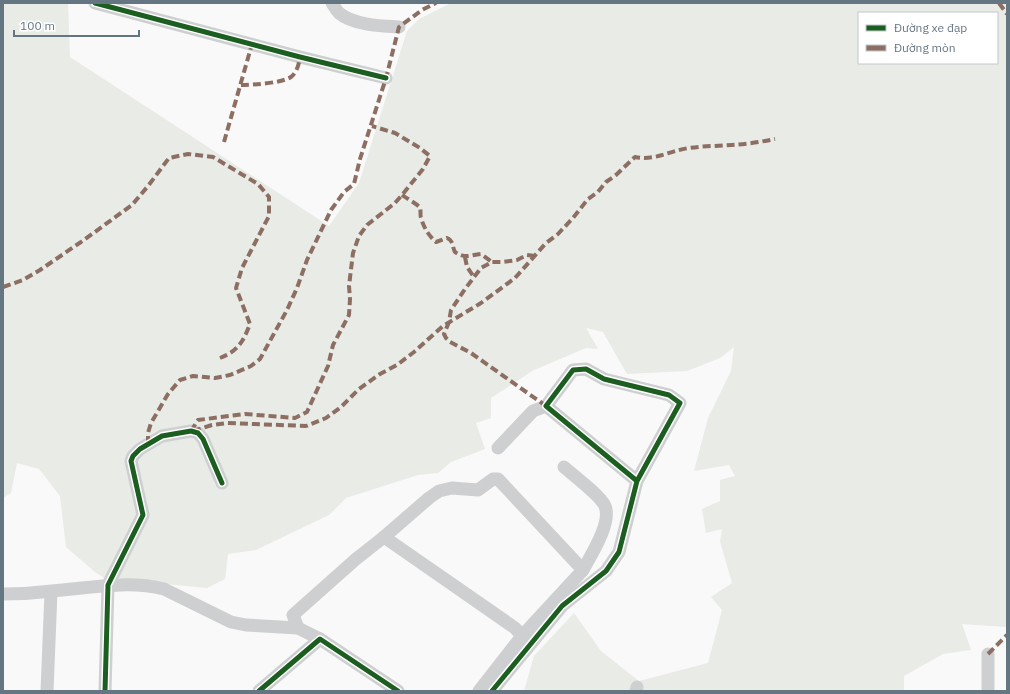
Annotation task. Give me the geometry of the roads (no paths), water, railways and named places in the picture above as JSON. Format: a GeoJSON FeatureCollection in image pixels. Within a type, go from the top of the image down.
{"type":"FeatureCollection","features":[{"type":"Feature","properties":{"kind":"street"},"geometry":{"type":"LineString","coordinates":[[95,3],[386,78]]}},
{"type":"Feature","properties":{"kind":"street"},"geometry":{"type":"LineString","coordinates":[[332,3],[339,13],[350,20],[382,26],[399,27]]}},
{"type":"Feature","properties":{"kind":"street"},"geometry":{"type":"LineString","coordinates":[[492,691],[562,606],[606,571],[619,552],[637,481],[680,402],[669,395],[604,378],[586,370],[573,370],[546,406],[533,411],[498,448]]}},
{"type":"Feature","properties":{"kind":"street"},"geometry":{"type":"LineString","coordinates":[[546,406],[637,481]]}},
{"type":"Feature","properties":{"kind":"street"},"geometry":{"type":"LineString","coordinates":[[105,691],[108,585],[143,515],[131,461],[133,456],[140,449],[162,436],[191,431],[198,433],[203,439],[222,483]]}},
{"type":"Feature","properties":{"kind":"street"},"geometry":{"type":"LineString","coordinates":[[479,691],[522,636],[583,570],[600,536],[606,519],[605,507],[601,500],[564,467]]}},
{"type":"Feature","properties":{"kind":"street"},"geometry":{"type":"LineString","coordinates":[[298,628],[293,615],[356,559],[429,498],[439,491],[452,488],[478,490],[493,479],[498,479],[583,570]]}},
{"type":"Feature","properties":{"kind":"street"},"geometry":{"type":"LineString","coordinates":[[384,537],[514,628],[522,636]]}},
{"type":"Feature","properties":{"kind":"street"},"geometry":{"type":"LineString","coordinates":[[3,594],[52,592],[108,585],[154,587],[164,589],[231,622],[246,625],[298,628],[320,639],[398,691]]}},
{"type":"Feature","properties":{"kind":"street"},"geometry":{"type":"LineString","coordinates":[[47,691],[52,592]]}},
{"type":"Feature","properties":{"kind":"street"},"geometry":{"type":"LineString","coordinates":[[259,691],[320,639]]}},
{"type":"Feature","properties":{"kind":"street"},"geometry":{"type":"LineString","coordinates":[[988,654],[988,691]]}}]}
